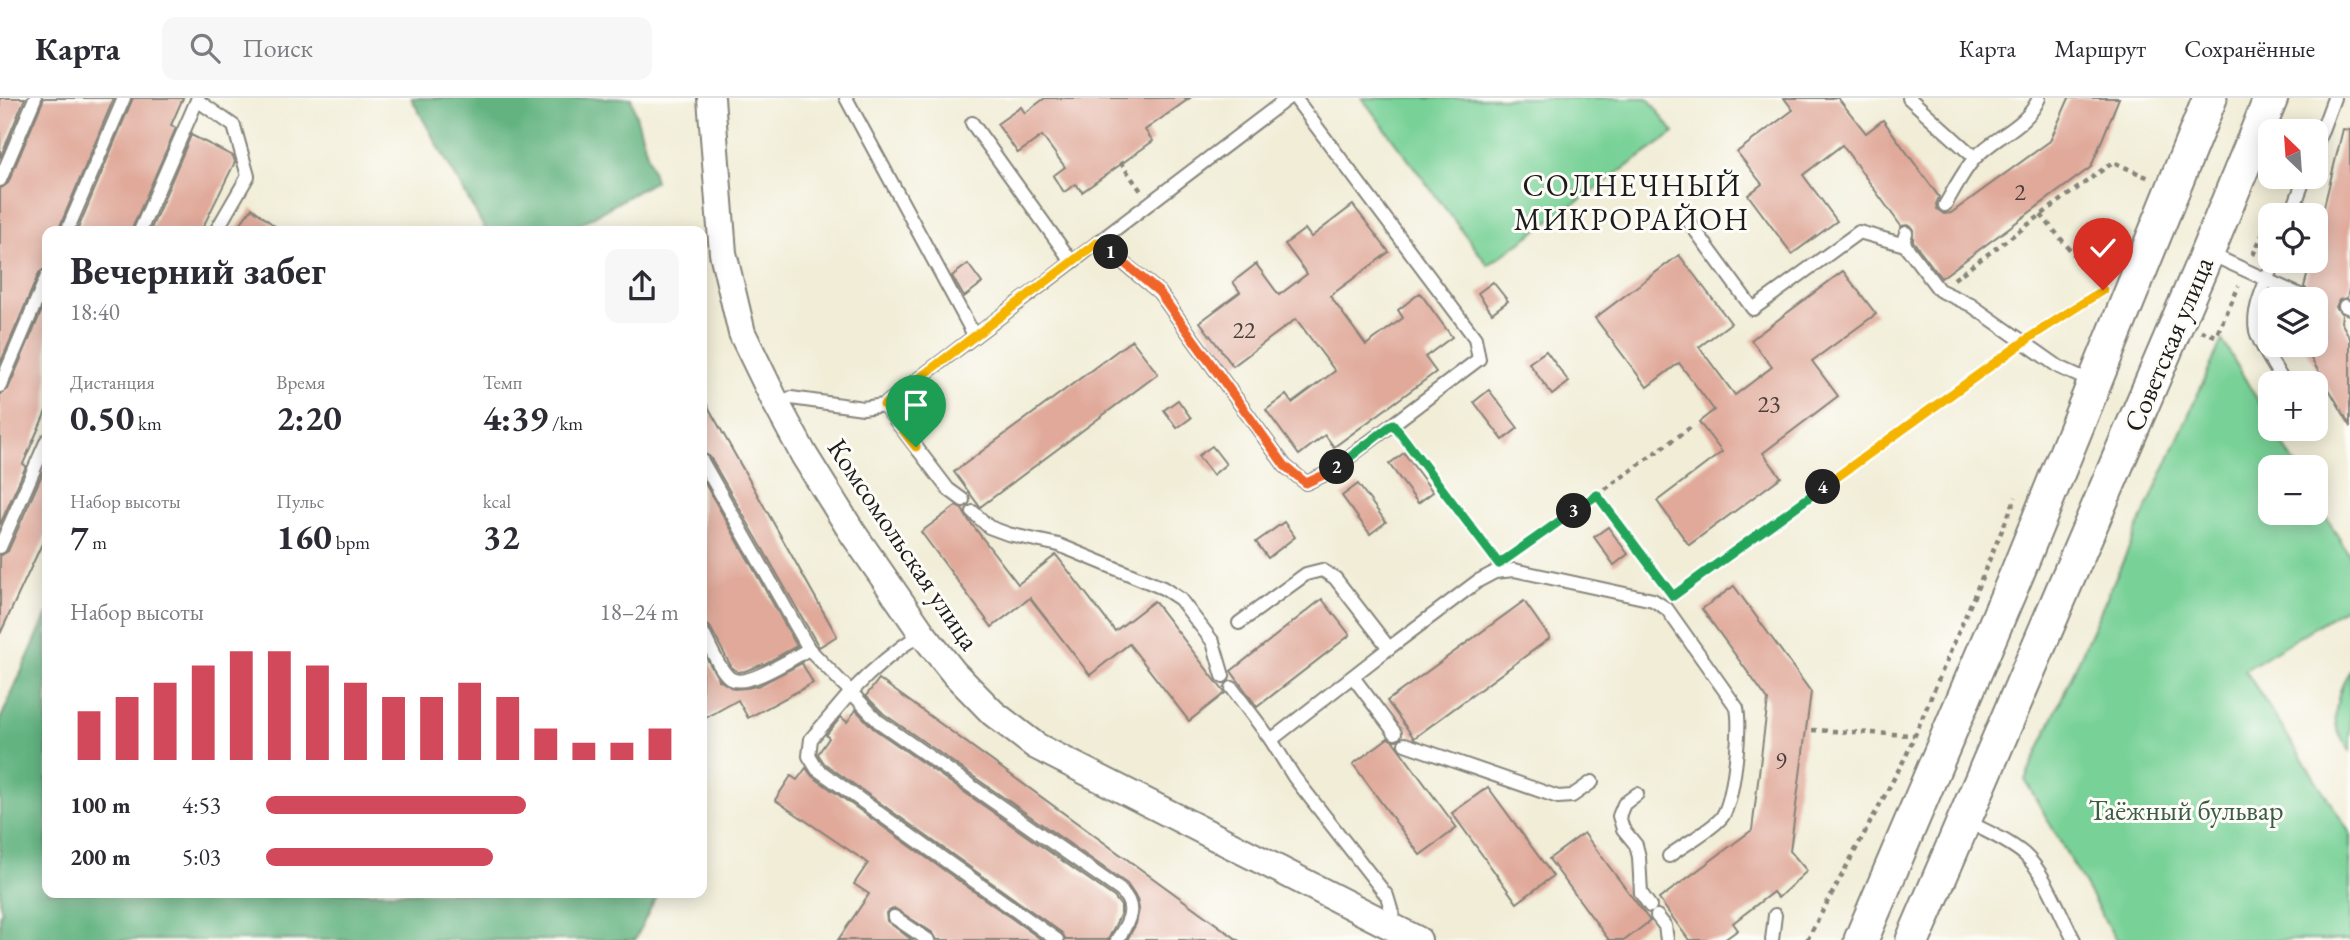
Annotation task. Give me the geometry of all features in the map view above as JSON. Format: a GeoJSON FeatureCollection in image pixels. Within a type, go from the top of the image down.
{"type":"FeatureCollection","features":[{"type":"Feature","properties":{"kind":"street","name":"Комсомольская улица"},"geometry":{"type":"LineString","coordinates":[[711,98],[723,253],[742,333],[804,455],[852,532],[922,633],[954,673],[993,713],[1036,746],[1408,935]]}},
{"type":"Feature","properties":{"kind":"street","name":"Советская улица"},"geometry":{"type":"LineString","coordinates":[[1861,940],[2096,383],[2210,98]]}},
{"type":"Feature","properties":{"kind":"street","name":"Советская улица"},"geometry":{"type":"LineString","coordinates":[[1913,940],[2271,98]]}},
{"type":"Feature","properties":{"kind":"street"},"geometry":{"type":"LineString","coordinates":[[2018,570],[2062,589]]}},
{"type":"Feature","properties":{"kind":"lane"},"geometry":{"type":"LineString","coordinates":[[0,180],[34,98]]}},
{"type":"Feature","properties":{"kind":"lane"},"geometry":{"type":"LineString","coordinates":[[68,226],[124,98]]}},
{"type":"Feature","properties":{"kind":"lane"},"geometry":{"type":"LineString","coordinates":[[846,98],[974,335]]}},
{"type":"Feature","properties":{"kind":"lane"},"geometry":{"type":"LineString","coordinates":[[776,403],[791,398],[863,408],[884,405],[1288,98]]}},
{"type":"Feature","properties":{"kind":"lane"},"geometry":{"type":"LineString","coordinates":[[1098,242],[1159,292],[1285,466],[1306,483],[1328,473],[1479,359],[1475,338],[1295,98]]}},
{"type":"Feature","properties":{"kind":"lane"},"geometry":{"type":"LineString","coordinates":[[1909,98],[1975,158]]}},
{"type":"Feature","properties":{"kind":"lane"},"geometry":{"type":"LineString","coordinates":[[1945,205],[1975,158],[2023,122],[2034,110],[2039,98]]}},
{"type":"Feature","properties":{"kind":"lane"},"geometry":{"type":"LineString","coordinates":[[2326,119],[2334,98]]}},
{"type":"Feature","properties":{"kind":"lane"},"geometry":{"type":"LineString","coordinates":[[142,226],[198,99],[234,126],[248,176],[219,226]]}},
{"type":"Feature","properties":{"kind":"lane"},"geometry":{"type":"LineString","coordinates":[[972,123],[1072,262]]}},
{"type":"Feature","properties":{"kind":"lane"},"geometry":{"type":"LineString","coordinates":[[1684,215],[1753,309],[1859,232],[1906,239],[1939,290],[1971,305],[2059,367],[2096,383]]}},
{"type":"Feature","properties":{"kind":"lane"},"geometry":{"type":"LineString","coordinates":[[2207,253],[2282,287]]}},
{"type":"Feature","properties":{"kind":"lane"},"geometry":{"type":"LineString","coordinates":[[2270,273],[2256,311],[2255,322],[2257,333],[2278,371]]}},
{"type":"Feature","properties":{"kind":"lane"},"geometry":{"type":"LineString","coordinates":[[0,386],[42,288]]}},
{"type":"Feature","properties":{"kind":"lane"},"geometry":{"type":"LineString","coordinates":[[884,405],[948,489],[963,500]]}},
{"type":"Feature","properties":{"kind":"lane"},"geometry":{"type":"LineString","coordinates":[[0,547],[42,451]]}},
{"type":"Feature","properties":{"kind":"lane"},"geometry":{"type":"LineString","coordinates":[[707,469],[809,649],[878,721],[1120,890],[1131,904],[1132,913],[1117,940]]}},
{"type":"Feature","properties":{"kind":"lane"},"geometry":{"type":"LineString","coordinates":[[973,512],[989,527],[1007,534],[1059,545],[1163,588],[1180,599],[1213,642],[1223,677]]}},
{"type":"Feature","properties":{"kind":"lane"},"geometry":{"type":"LineString","coordinates":[[1239,623],[1306,574],[1322,570],[1335,578],[1390,648]]}},
{"type":"Feature","properties":{"kind":"lane"},"geometry":{"type":"LineString","coordinates":[[1271,740],[1478,581],[1495,572],[1514,570],[1653,600],[1667,609],[1737,708],[1740,723],[1729,804],[1721,818],[1669,856]]}},
{"type":"Feature","properties":{"kind":"lane"},"geometry":{"type":"LineString","coordinates":[[922,633],[874,668],[850,692],[811,739],[809,756],[817,769],[1057,940]]}},
{"type":"Feature","properties":{"kind":"lane"},"geometry":{"type":"LineString","coordinates":[[707,640],[729,678],[744,682],[809,649]]}},
{"type":"Feature","properties":{"kind":"lane"},"geometry":{"type":"LineString","coordinates":[[1353,677],[1395,733]]}},
{"type":"Feature","properties":{"kind":"lane"},"geometry":{"type":"LineString","coordinates":[[1232,688],[1271,740],[1294,777],[1388,896],[1408,935]]}},
{"type":"Feature","properties":{"kind":"lane"},"geometry":{"type":"LineString","coordinates":[[1405,744],[1558,797],[1572,796],[1592,782]]}},
{"type":"Feature","properties":{"kind":"lane"},"geometry":{"type":"LineString","coordinates":[[1637,794],[1624,804],[1619,816],[1623,829],[1636,845],[1641,893],[1665,926],[1667,940]]}},
{"type":"Feature","properties":{"kind":"lane"},"geometry":{"type":"LineString","coordinates":[[1966,820],[2024,854],[2038,871],[2074,940]]}},
{"type":"Feature","properties":{"kind":"lane"},"geometry":{"type":"LineString","coordinates":[[1772,940],[1775,915]]}},
{"type":"Feature","properties":{"kind":"lane"},"geometry":{"type":"LineString","coordinates":[[894,917],[928,940]]}},
{"type":"Feature","properties":{"kind":"path"},"geometry":{"type":"LineString","coordinates":[[1120,162],[1144,194]]}},
{"type":"Feature","properties":{"kind":"path"},"geometry":{"type":"LineString","coordinates":[[1939,290],[2113,162],[2150,179]]}},
{"type":"Feature","properties":{"kind":"path"},"geometry":{"type":"LineString","coordinates":[[2041,215],[2103,290]]}},
{"type":"Feature","properties":{"kind":"path"},"geometry":{"type":"LineString","coordinates":[[2098,302],[2103,290]]}},
{"type":"Feature","properties":{"kind":"path"},"geometry":{"type":"LineString","coordinates":[[1597,495],[1673,596],[2023,342],[2103,290]]}},
{"type":"Feature","properties":{"kind":"path"},"geometry":{"type":"LineString","coordinates":[[1393,424],[1499,564]]}},
{"type":"Feature","properties":{"kind":"path"},"geometry":{"type":"LineString","coordinates":[[1478,581],[1694,425]]}},
{"type":"Feature","properties":{"kind":"path"},"geometry":{"type":"LineString","coordinates":[[1807,940],[1906,756],[2021,485]]}},
{"type":"Feature","properties":{"kind":"path"},"geometry":{"type":"LineString","coordinates":[[1812,730],[1914,735]]}},
{"type":"Feature","properties":{"kind":"green space"},"geometry":{"type":"Polygon","coordinates":[[[411,98],[631,98],[655,181],[577,226],[483,226],[411,98]]]}},
{"type":"Feature","properties":{"kind":"green space"},"geometry":{"type":"Polygon","coordinates":[[[1362,98],[1648,98],[1674,133],[1488,265],[1362,98]]]}},
{"type":"Feature","properties":{"kind":"green space","name":"Таёжный бульвар"},"geometry":{"type":"Polygon","coordinates":[[[2222,340],[2258,401],[2258,441],[2281,441],[2290,455],[2258,455],[2258,525],[2328,525],[2328,520],[2350,556],[2350,605],[2245,670],[2350,833],[2350,940],[2116,940],[2025,780],[2222,340]]]}},
{"type":"Feature","properties":{"kind":"green space"},"geometry":{"type":"Polygon","coordinates":[[[42,625],[42,898],[656,898],[635,940],[0,940],[0,720],[42,625]]]}},
{"type":"Feature","properties":{"kind":"green space"},"geometry":{"type":"Polygon","coordinates":[[[2350,671],[2350,751],[2336,725],[2336,709],[2340,692],[2350,671]]]}},
{"type":"Feature","properties":{"kind":"building"},"geometry":{"type":"Polygon","coordinates":[[[0,98],[25,98],[0,158],[0,98]]]}},
{"type":"Feature","properties":{"kind":"building"},"geometry":{"type":"Polygon","coordinates":[[[44,98],[114,98],[60,226],[42,226],[42,271],[0,364],[0,189],[8,183],[44,98]]]}},
{"type":"Feature","properties":{"kind":"building"},"geometry":{"type":"Polygon","coordinates":[[[133,98],[183,98],[171,125],[176,128],[133,226],[79,226],[133,98]]]}},
{"type":"Feature","properties":{"kind":"building"},"geometry":{"type":"Polygon","coordinates":[[[1045,98],[1190,98],[1145,130],[1153,141],[1082,192],[1076,184],[1064,192],[1053,176],[1065,167],[1042,136],[1018,153],[997,124],[1021,107],[1025,113],[1045,98]]]}},
{"type":"Feature","properties":{"kind":"building"},"geometry":{"type":"Polygon","coordinates":[[[1784,98],[1838,98],[1866,133],[1883,120],[1939,197],[1937,209],[1944,214],[1951,213],[2050,141],[2069,98],[2119,98],[2091,167],[1941,278],[1913,241],[1913,228],[1908,225],[1901,226],[1842,145],[1803,175],[1837,221],[1792,254],[1748,195],[1762,184],[1737,152],[1793,110],[1784,98]]]}},
{"type":"Feature","properties":{"kind":"building"},"geometry":{"type":"Polygon","coordinates":[[[2343,129],[2350,130],[2350,285],[2347,298],[2339,300],[2336,307],[2342,314],[2341,322],[2350,338],[2350,425],[2328,388],[2328,371],[2318,371],[2310,357],[2328,357],[2328,287],[2304,287],[2308,273],[2328,273],[2328,203],[2325,203],[2343,129]]]}},
{"type":"Feature","properties":{"kind":"building"},"geometry":{"type":"Polygon","coordinates":[[[191,135],[233,156],[235,162],[203,226],[152,226],[191,135]]]}},
{"type":"Feature","properties":{"kind":"building"},"geometry":{"type":"Polygon","coordinates":[[[1353,205],[1389,252],[1330,296],[1366,345],[1403,318],[1398,310],[1420,293],[1452,337],[1425,357],[1436,372],[1334,447],[1325,435],[1299,455],[1266,410],[1286,395],[1292,403],[1335,371],[1296,319],[1233,366],[1200,322],[1240,292],[1233,282],[1256,264],[1279,295],[1307,274],[1285,244],[1305,229],[1311,237],[1353,205]]]}},
{"type":"Feature","properties":{"kind":"building"},"geometry":{"type":"Polygon","coordinates":[[[252,208],[275,226],[239,226],[252,208]]]}},
{"type":"Feature","properties":{"kind":"building"},"geometry":{"type":"Polygon","coordinates":[[[1679,255],[1731,323],[1699,347],[1735,395],[1772,367],[1751,340],[1843,271],[1876,314],[1812,361],[1838,396],[1763,453],[1781,477],[1689,545],[1657,501],[1722,452],[1699,422],[1714,410],[1679,363],[1647,387],[1595,318],[1679,255]]]}},
{"type":"Feature","properties":{"kind":"building"},"geometry":{"type":"Polygon","coordinates":[[[968,264],[982,283],[964,297],[952,276],[968,264]]]}},
{"type":"Feature","properties":{"kind":"building"},"geometry":{"type":"Polygon","coordinates":[[[1493,282],[1508,301],[1492,313],[1478,293],[1493,282]]]}},
{"type":"Feature","properties":{"kind":"building"},"geometry":{"type":"Polygon","coordinates":[[[42,310],[42,420],[23,464],[26,466],[0,525],[0,395],[8,389],[42,310]]]}},
{"type":"Feature","properties":{"kind":"building"},"geometry":{"type":"Polygon","coordinates":[[[1132,340],[1158,374],[980,507],[954,472],[1132,340]]]}},
{"type":"Feature","properties":{"kind":"building"},"geometry":{"type":"Polygon","coordinates":[[[1546,351],[1569,382],[1552,395],[1529,363],[1546,351]]]}},
{"type":"Feature","properties":{"kind":"building"},"geometry":{"type":"Polygon","coordinates":[[[1489,390],[1518,428],[1503,440],[1474,402],[1489,390]]]}},
{"type":"Feature","properties":{"kind":"building"},"geometry":{"type":"Polygon","coordinates":[[[1178,400],[1191,418],[1177,428],[1164,410],[1178,400]]]}},
{"type":"Feature","properties":{"kind":"building"},"geometry":{"type":"Polygon","coordinates":[[[707,405],[837,636],[819,647],[707,455],[707,405]]]}},
{"type":"Feature","properties":{"kind":"building"},"geometry":{"type":"Polygon","coordinates":[[[1212,446],[1226,464],[1213,475],[1198,456],[1212,446]]]}},
{"type":"Feature","properties":{"kind":"building"},"geometry":{"type":"Polygon","coordinates":[[[1404,453],[1433,492],[1418,503],[1389,464],[1404,453]]]}},
{"type":"Feature","properties":{"kind":"building"},"geometry":{"type":"Polygon","coordinates":[[[42,474],[42,544],[0,634],[0,556],[8,551],[42,474]]]}},
{"type":"Feature","properties":{"kind":"building"},"geometry":{"type":"Polygon","coordinates":[[[1358,484],[1386,522],[1370,534],[1342,496],[1358,484]]]}},
{"type":"Feature","properties":{"kind":"building"},"geometry":{"type":"Polygon","coordinates":[[[707,487],[797,646],[766,663],[738,672],[732,668],[707,625],[707,487]]]}},
{"type":"Feature","properties":{"kind":"building"},"geometry":{"type":"Polygon","coordinates":[[[956,506],[962,509],[1018,584],[1056,555],[1115,631],[1154,601],[1225,693],[1189,721],[1129,644],[1090,675],[1030,598],[992,627],[921,532],[956,506]]]}},
{"type":"Feature","properties":{"kind":"building"},"geometry":{"type":"Polygon","coordinates":[[[1284,522],[1295,537],[1268,558],[1256,542],[1284,522]]]}},
{"type":"Feature","properties":{"kind":"building"},"geometry":{"type":"Polygon","coordinates":[[[1608,527],[1628,554],[1614,565],[1594,537],[1608,527]]]}},
{"type":"Feature","properties":{"kind":"building"},"geometry":{"type":"Polygon","coordinates":[[[1734,586],[1811,692],[1790,851],[1807,871],[1778,898],[1773,892],[1733,923],[1738,930],[1724,940],[1689,940],[1659,899],[1752,830],[1768,700],[1702,609],[1734,586]]]}},
{"type":"Feature","properties":{"kind":"building"},"geometry":{"type":"Polygon","coordinates":[[[1322,599],[1350,635],[1257,707],[1231,671],[1322,599]]]}},
{"type":"Feature","properties":{"kind":"building"},"geometry":{"type":"Polygon","coordinates":[[[1524,601],[1550,638],[1414,738],[1387,701],[1524,601]]]}},
{"type":"Feature","properties":{"kind":"building"},"geometry":{"type":"Polygon","coordinates":[[[707,659],[719,680],[734,689],[760,685],[802,663],[813,683],[748,718],[738,700],[707,717],[707,659]]]}},
{"type":"Feature","properties":{"kind":"building"},"geometry":{"type":"Polygon","coordinates":[[[879,679],[1238,940],[1127,940],[1136,924],[1139,909],[1137,899],[1127,884],[884,714],[866,696],[879,679]]]}},
{"type":"Feature","properties":{"kind":"building"},"geometry":{"type":"Polygon","coordinates":[[[856,710],[873,728],[1114,897],[1121,906],[1121,913],[1108,940],[1066,940],[1062,933],[824,763],[818,754],[829,738],[826,735],[841,717],[847,722],[856,710]]]}},
{"type":"Feature","properties":{"kind":"building"},"geometry":{"type":"Polygon","coordinates":[[[1388,738],[1393,741],[1457,828],[1420,855],[1353,764],[1388,738]]]}},
{"type":"Feature","properties":{"kind":"building"},"geometry":{"type":"Polygon","coordinates":[[[806,768],[812,776],[1042,940],[937,940],[933,933],[894,908],[886,913],[887,921],[912,940],[838,940],[869,894],[854,884],[868,863],[775,800],[791,776],[797,780],[806,768]]]}},
{"type":"Feature","properties":{"kind":"building"},"geometry":{"type":"Polygon","coordinates":[[[1488,787],[1553,876],[1517,903],[1452,813],[1488,787]]]}},
{"type":"Feature","properties":{"kind":"building"},"geometry":{"type":"Polygon","coordinates":[[[1584,833],[1650,921],[1625,940],[1609,940],[1549,859],[1584,833]]]}},
{"type":"Feature","properties":{"kind":"district","name":"СОЛНЕЧНЫЙ МИКРОРАЙОН"},"geometry":{"type":"Point","coordinates":[1632,202]}},
{"type":"Feature","properties":{"kind":"route"},"geometry":{"type":"LineString","coordinates":[[916,447],[884,405],[1098,242],[1159,292],[1285,466],[1306,483],[1328,473],[1393,424],[1499,564],[1597,495],[1673,596],[2032,336],[2103,290]]}}]}
